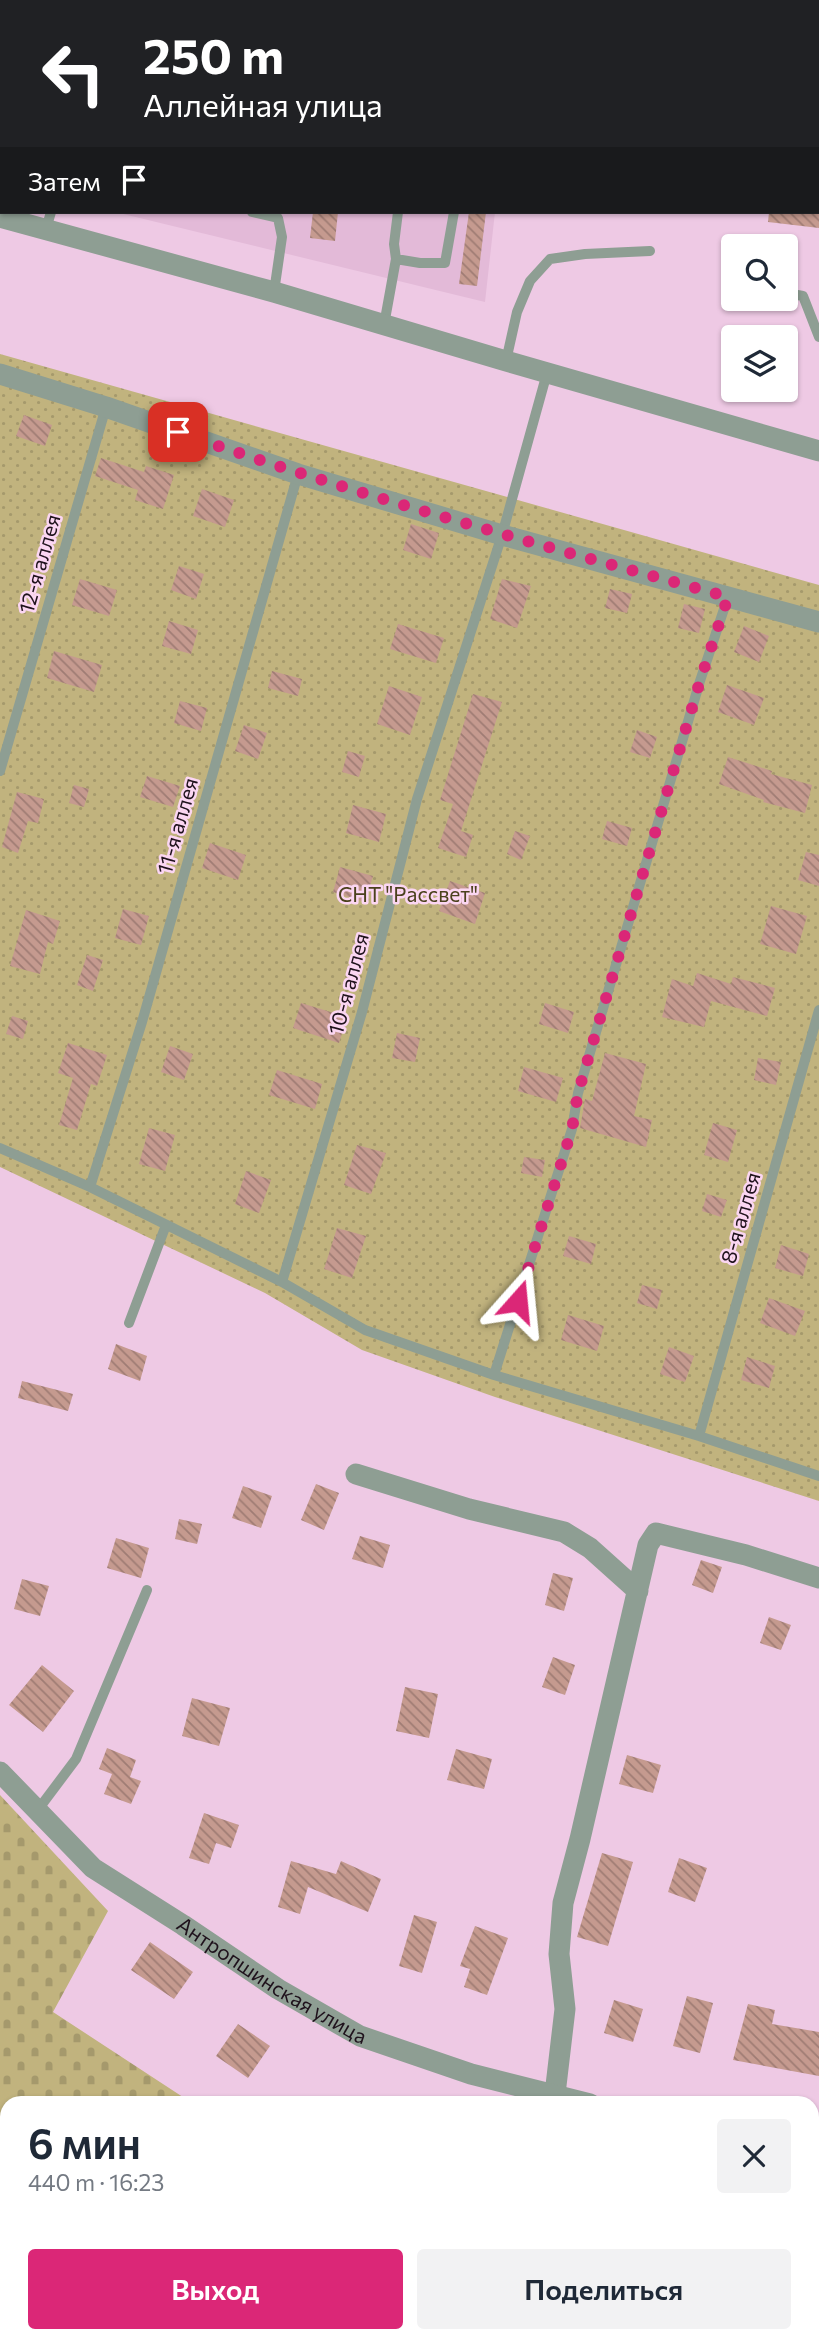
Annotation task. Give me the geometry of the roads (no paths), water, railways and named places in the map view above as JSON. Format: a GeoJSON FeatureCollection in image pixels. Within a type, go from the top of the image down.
{"type":"FeatureCollection","features":[{"type":"Feature","properties":{"kind":"street"},"geometry":{"type":"LineString","coordinates":[[0,217],[48,220],[506,362],[819,451]]}},
{"type":"Feature","properties":{"kind":"street"},"geometry":{"type":"LineString","coordinates":[[0,374],[106,407],[298,474],[502,535],[819,622]]}},
{"type":"Feature","properties":{"kind":"street"},"geometry":{"type":"LineString","coordinates":[[356,1474],[469,1509],[564,1532],[590,1548],[638,1591]]}},
{"type":"Feature","properties":{"kind":"street"},"geometry":{"type":"LineString","coordinates":[[555,2094],[565,2009],[559,1955],[563,1903],[648,1545],[656,1533],[746,1555],[819,1578]]}},
{"type":"Feature","properties":{"kind":"street","name":"Антропшинская улица"},"geometry":{"type":"LineString","coordinates":[[0,1772],[93,1868],[278,1989],[360,2036],[471,2074],[562,2096]]}},
{"type":"Feature","properties":{"kind":"lane"},"geometry":{"type":"LineString","coordinates":[[261,214],[278,218],[282,237],[274,292]]}},
{"type":"Feature","properties":{"kind":"lane"},"geometry":{"type":"LineString","coordinates":[[384,325],[396,260],[394,244],[398,214]]}},
{"type":"Feature","properties":{"kind":"lane"},"geometry":{"type":"LineString","coordinates":[[396,260],[445,263],[454,214]]}},
{"type":"Feature","properties":{"kind":"lane"},"geometry":{"type":"LineString","coordinates":[[506,362],[517,312],[530,281],[550,259],[584,254],[650,251]]}},
{"type":"Feature","properties":{"kind":"lane"},"geometry":{"type":"LineString","coordinates":[[798,295],[803,296],[819,337]]}},
{"type":"Feature","properties":{"kind":"lane","name":"10-я аллея"},"geometry":{"type":"LineString","coordinates":[[282,1282],[362,1012],[417,799],[502,535],[547,373]]}},
{"type":"Feature","properties":{"kind":"lane","name":"12-я аллея"},"geometry":{"type":"LineString","coordinates":[[0,771],[106,407]]}},
{"type":"Feature","properties":{"kind":"lane","name":"11-я аллея"},"geometry":{"type":"LineString","coordinates":[[90,1187],[142,1021],[298,474]]}},
{"type":"Feature","properties":{"kind":"lane"},"geometry":{"type":"LineString","coordinates":[[494,1375],[572,1129],[578,1093],[700,681],[728,597]]}},
{"type":"Feature","properties":{"kind":"lane","name":"8-я аллея"},"geometry":{"type":"LineString","coordinates":[[699,1436],[819,1010]]}},
{"type":"Feature","properties":{"kind":"lane"},"geometry":{"type":"LineString","coordinates":[[0,1148],[90,1187],[282,1282],[365,1330],[494,1375],[699,1436],[819,1476]]}},
{"type":"Feature","properties":{"kind":"lane"},"geometry":{"type":"LineString","coordinates":[[129,1323],[166,1225]]}},
{"type":"Feature","properties":{"kind":"lane"},"geometry":{"type":"LineString","coordinates":[[37,1811],[76,1759],[147,1590]]}},
{"type":"Feature","properties":{"kind":"park label","name":"СНТ \"Рассвет\""},"geometry":{"type":"Point","coordinates":[408,895]}}]}
